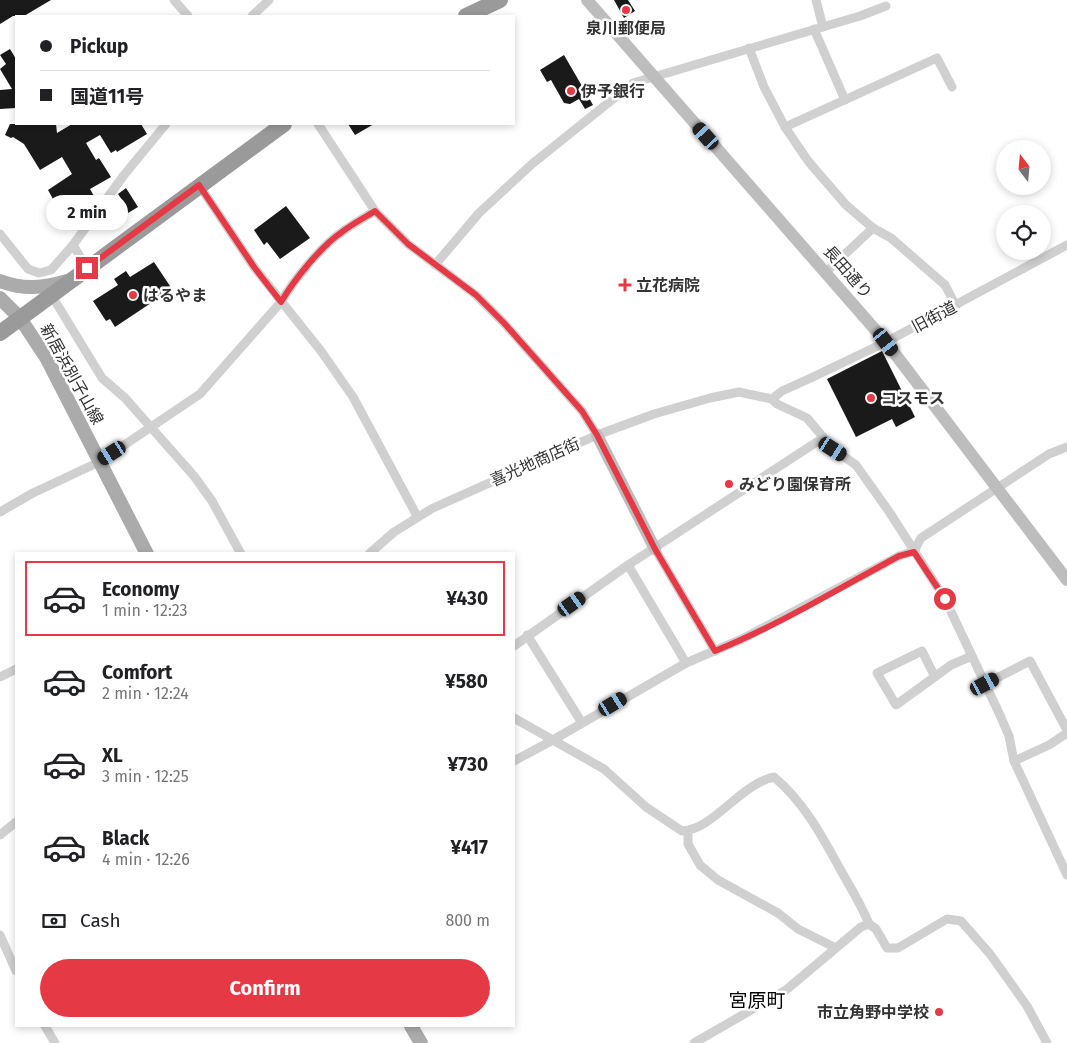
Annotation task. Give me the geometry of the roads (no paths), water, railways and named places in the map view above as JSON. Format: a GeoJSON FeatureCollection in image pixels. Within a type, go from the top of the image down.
{"type":"FeatureCollection","features":[{"type":"Feature","properties":{"kind":"highway"},"geometry":{"type":"LineString","coordinates":[[468,15],[500,0]]}},
{"type":"Feature","properties":{"kind":"highway"},"geometry":{"type":"LineString","coordinates":[[0,333],[283,125]]}},
{"type":"Feature","properties":{"kind":"main road"},"geometry":{"type":"LineString","coordinates":[[0,281],[26,288],[55,285],[74,279]]}},
{"type":"Feature","properties":{"kind":"main road","name":"新居浜別子山線"},"geometry":{"type":"LineString","coordinates":[[0,298],[20,318],[46,359],[146,552]]}},
{"type":"Feature","properties":{"kind":"main road"},"geometry":{"type":"LineString","coordinates":[[412,1027],[421,1043]]}},
{"type":"Feature","properties":{"kind":"street"},"geometry":{"type":"LineString","coordinates":[[174,0],[187,15]]}},
{"type":"Feature","properties":{"kind":"street"},"geometry":{"type":"LineString","coordinates":[[253,15],[269,0]]}},
{"type":"Feature","properties":{"kind":"street","name":"長田通り"},"geometry":{"type":"LineString","coordinates":[[587,0],[886,342],[1067,580]]}},
{"type":"Feature","properties":{"kind":"street"},"geometry":{"type":"LineString","coordinates":[[816,0],[819,28],[845,100]]}},
{"type":"Feature","properties":{"kind":"street"},"geometry":{"type":"LineString","coordinates":[[435,265],[479,213],[532,164],[633,83],[860,16],[886,6]]}},
{"type":"Feature","properties":{"kind":"street"},"geometry":{"type":"LineString","coordinates":[[749,48],[764,87],[785,127],[808,162],[846,204],[873,228],[891,238],[945,285],[956,306]]}},
{"type":"Feature","properties":{"kind":"street"},"geometry":{"type":"LineString","coordinates":[[785,127],[937,58],[952,88]]}},
{"type":"Feature","properties":{"kind":"street"},"geometry":{"type":"LineString","coordinates":[[0,234],[28,269],[34,273],[51,270],[73,245],[124,175],[165,125]]}},
{"type":"Feature","properties":{"kind":"street"},"geometry":{"type":"LineString","coordinates":[[319,125],[375,211],[408,244],[476,295],[504,323],[582,411],[597,435],[655,549],[715,651]]}},
{"type":"Feature","properties":{"kind":"street"},"geometry":{"type":"LineString","coordinates":[[199,185],[254,267],[321,351],[353,397],[417,516],[370,552]]}},
{"type":"Feature","properties":{"kind":"street"},"geometry":{"type":"LineString","coordinates":[[0,512],[32,493],[99,462],[200,394],[281,302],[288,290],[319,254],[341,232],[375,211]]}},
{"type":"Feature","properties":{"kind":"street"},"geometry":{"type":"LineString","coordinates":[[826,272],[873,228]]}},
{"type":"Feature","properties":{"kind":"street"},"geometry":{"type":"LineString","coordinates":[[73,245],[87,268]]}},
{"type":"Feature","properties":{"kind":"street","name":"旧街道"},"geometry":{"type":"LineString","coordinates":[[772,399],[782,391],[886,342],[956,306],[1067,245]]}},
{"type":"Feature","properties":{"kind":"street"},"geometry":{"type":"LineString","coordinates":[[52,296],[102,378],[125,398],[194,476],[212,501],[240,552]]}},
{"type":"Feature","properties":{"kind":"street","name":"喜光地商店街"},"geometry":{"type":"LineString","coordinates":[[417,516],[500,477],[597,435],[654,414],[710,398],[739,392],[772,399],[777,404],[807,418],[833,449],[856,465],[890,513],[945,599],[1009,736],[1014,761],[1067,875]]}},
{"type":"Feature","properties":{"kind":"street"},"geometry":{"type":"LineString","coordinates":[[515,645],[628,565],[823,438]]}},
{"type":"Feature","properties":{"kind":"street"},"geometry":{"type":"LineString","coordinates":[[515,760],[686,663],[742,639],[797,612],[899,556],[914,552],[921,538],[1049,454],[1067,447]]}},
{"type":"Feature","properties":{"kind":"street"},"geometry":{"type":"LineString","coordinates":[[628,565],[686,663]]}},
{"type":"Feature","properties":{"kind":"street"},"geometry":{"type":"LineString","coordinates":[[527,635],[582,723]]}},
{"type":"Feature","properties":{"kind":"street"},"geometry":{"type":"LineString","coordinates":[[935,677],[922,651],[877,672],[896,705],[935,677],[951,665],[972,656]]}},
{"type":"Feature","properties":{"kind":"street"},"geometry":{"type":"LineString","coordinates":[[985,684],[1030,661],[1067,731],[1049,745],[1014,761]]}},
{"type":"Feature","properties":{"kind":"street"},"geometry":{"type":"LineString","coordinates":[[0,677],[15,670]]}},
{"type":"Feature","properties":{"kind":"street"},"geometry":{"type":"LineString","coordinates":[[515,719],[604,769],[646,807],[682,831],[688,831],[701,826],[742,793],[774,777],[789,789],[802,807],[836,861],[864,910],[869,924],[876,929],[887,948],[898,948],[947,919],[961,921],[990,954],[1027,1006],[1047,1043]]}},
{"type":"Feature","properties":{"kind":"street"},"geometry":{"type":"LineString","coordinates":[[0,835],[15,823]]}},
{"type":"Feature","properties":{"kind":"street"},"geometry":{"type":"LineString","coordinates":[[688,831],[688,844],[700,865],[718,880],[778,913],[798,929],[836,948]]}},
{"type":"Feature","properties":{"kind":"street"},"geometry":{"type":"LineString","coordinates":[[694,1043],[786,990],[861,927],[869,924]]}},
{"type":"Feature","properties":{"kind":"street"},"geometry":{"type":"LineString","coordinates":[[0,935],[15,969]]}},
{"type":"Feature","properties":{"kind":"street"},"geometry":{"type":"LineString","coordinates":[[46,1027],[55,1043]]}},
{"type":"Feature","properties":{"kind":"place","name":"泉川郵便局"},"geometry":{"type":"Point","coordinates":[626,10]}},
{"type":"Feature","properties":{"kind":"place","name":"伊予銀行"},"geometry":{"type":"Point","coordinates":[571,91]}},
{"type":"Feature","properties":{"kind":"place","name":"立花病院"},"geometry":{"type":"Point","coordinates":[625,285]}},
{"type":"Feature","properties":{"kind":"place","name":"はるやま"},"geometry":{"type":"Point","coordinates":[133,295]}},
{"type":"Feature","properties":{"kind":"place","name":"コスモス"},"geometry":{"type":"Point","coordinates":[871,398]}},
{"type":"Feature","properties":{"kind":"place","name":"みどり園保育所"},"geometry":{"type":"Point","coordinates":[729,484]}},
{"type":"Feature","properties":{"kind":"place","name":"市立角野中学校"},"geometry":{"type":"Point","coordinates":[939,1012]}},
{"type":"Feature","properties":{"kind":"district","name":"宮原町"},"geometry":{"type":"Point","coordinates":[757,1000]}}]}
